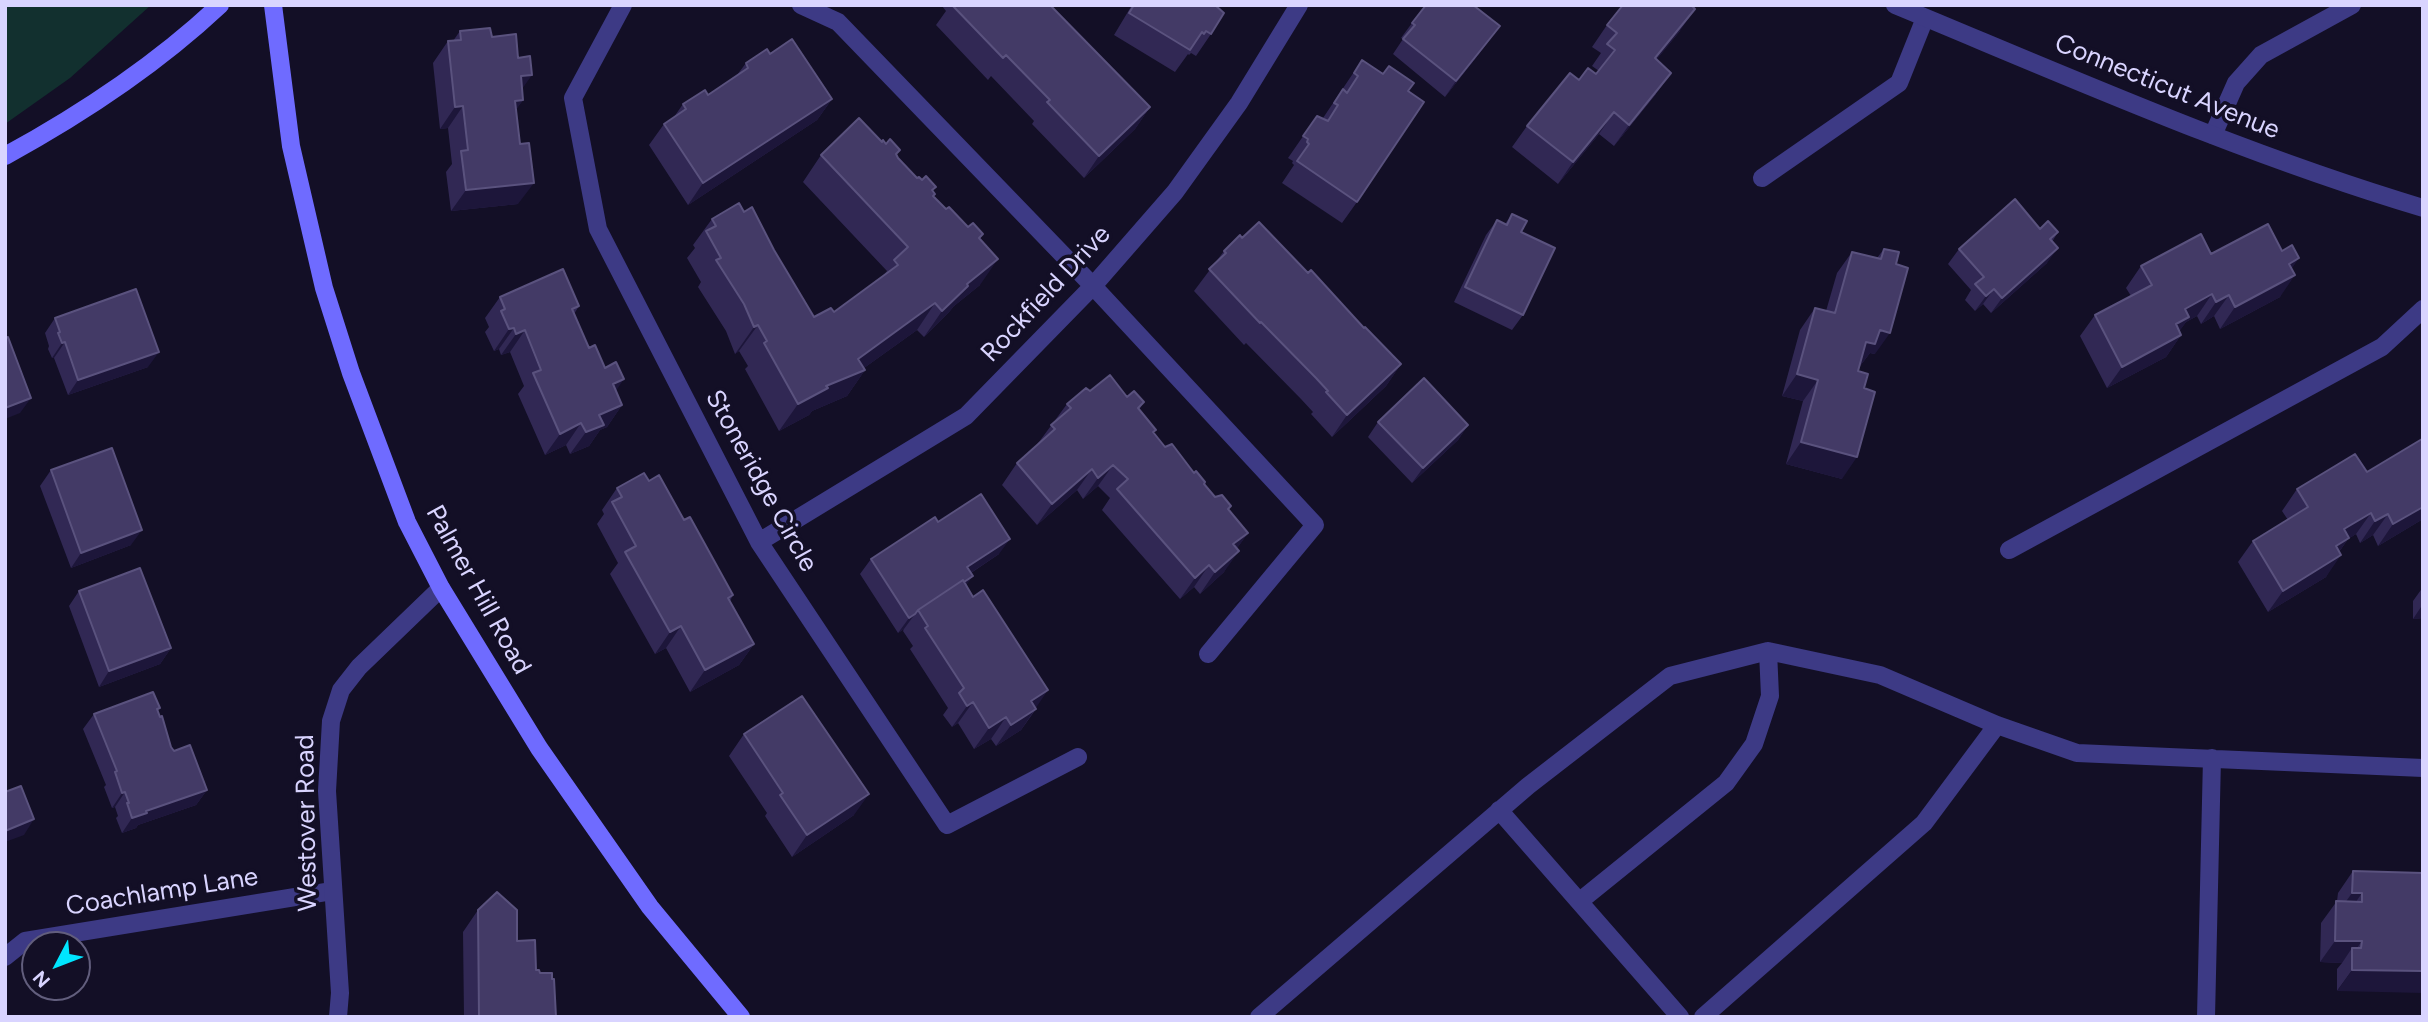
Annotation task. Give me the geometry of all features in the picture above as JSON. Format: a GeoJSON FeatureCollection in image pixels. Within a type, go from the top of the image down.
{"type":"FeatureCollection","features":[{"type":"Feature","properties":{"kind":"main road"},"geometry":{"type":"LineString","coordinates":[[5,156],[52,130],[147,66],[220,5]]}},
{"type":"Feature","properties":{"kind":"main road","name":"Palmer Hill Road"},"geometry":{"type":"LineString","coordinates":[[274,5],[291,146],[324,288],[351,373],[407,522],[441,587],[540,748],[650,907],[741,1017]]}},
{"type":"Feature","properties":{"kind":"street","name":"Stoneridge Circle"},"geometry":{"type":"LineString","coordinates":[[623,5],[573,98],[598,229],[759,542],[947,825],[1078,757]]}},
{"type":"Feature","properties":{"kind":"street"},"geometry":{"type":"LineString","coordinates":[[801,5],[838,22],[1093,286],[1315,525],[1208,654]]}},
{"type":"Feature","properties":{"kind":"street","name":"Rockfield Drive"},"geometry":{"type":"LineString","coordinates":[[759,542],[966,416],[1093,286],[1175,192],[1239,103],[1299,5]]}},
{"type":"Feature","properties":{"kind":"street","name":"Connecticut Avenue"},"geometry":{"type":"LineString","coordinates":[[1895,5],[2213,135],[2366,191],[2423,208]]}},
{"type":"Feature","properties":{"kind":"street"},"geometry":{"type":"LineString","coordinates":[[2213,135],[2236,83],[2261,55],[2352,5]]}},
{"type":"Feature","properties":{"kind":"street"},"geometry":{"type":"LineString","coordinates":[[1762,178],[1899,83],[1925,18]]}},
{"type":"Feature","properties":{"kind":"street"},"geometry":{"type":"LineString","coordinates":[[2009,550],[2382,347],[2423,309]]}},
{"type":"Feature","properties":{"kind":"street","name":"Westover Road"},"geometry":{"type":"LineString","coordinates":[[338,1017],[340,993],[327,791],[331,721],[341,690],[359,667],[441,587]]}},
{"type":"Feature","properties":{"kind":"street"},"geometry":{"type":"LineString","coordinates":[[1580,901],[1726,783],[1754,744],[1770,695],[1768,652]]}},
{"type":"Feature","properties":{"kind":"street"},"geometry":{"type":"LineString","coordinates":[[1259,1017],[1499,810],[1670,676],[1768,652],[1880,675],[1997,725],[2077,753],[2423,768]]}},
{"type":"Feature","properties":{"kind":"street"},"geometry":{"type":"LineString","coordinates":[[1703,1017],[1924,823],[1997,725]]}},
{"type":"Feature","properties":{"kind":"street"},"geometry":{"type":"LineString","coordinates":[[2206,1017],[2212,758]]}},
{"type":"Feature","properties":{"kind":"street"},"geometry":{"type":"LineString","coordinates":[[1499,810],[1680,1017]]}},
{"type":"Feature","properties":{"kind":"street","name":"Coachlamp Lane"},"geometry":{"type":"LineString","coordinates":[[5,957],[25,941],[332,891]]}},
{"type":"Feature","properties":{"kind":"green space"},"geometry":{"type":"Polygon","coordinates":[[[5,5],[151,5],[70,78],[5,124],[5,5]]]}},
{"type":"Feature","properties":{"kind":"building"},"geometry":{"type":"Polygon","coordinates":[[[952,5],[1050,5],[1150,107],[1099,156],[1047,102],[1050,100],[1006,55],[1003,58],[952,5]]]}},
{"type":"Feature","properties":{"kind":"building"},"geometry":{"type":"Polygon","coordinates":[[[1134,5],[1215,5],[1224,13],[1211,34],[1202,32],[1190,50],[1129,13],[1134,5]]]}},
{"type":"Feature","properties":{"kind":"building"},"geometry":{"type":"Polygon","coordinates":[[[1426,5],[1473,5],[1500,26],[1456,81],[1403,39],[1426,5]]]}},
{"type":"Feature","properties":{"kind":"building"},"geometry":{"type":"Polygon","coordinates":[[[1623,5],[1691,5],[1695,9],[1655,58],[1671,73],[1629,125],[1614,112],[1573,162],[1527,126],[1570,73],[1579,80],[1588,68],[1596,74],[1615,50],[1607,44],[1617,33],[1607,25],[1623,5]]]}},
{"type":"Feature","properties":{"kind":"building"},"geometry":{"type":"Polygon","coordinates":[[[490,28],[492,37],[516,34],[518,58],[530,56],[532,75],[521,76],[523,100],[515,101],[520,144],[529,143],[534,183],[466,190],[461,151],[468,150],[463,106],[455,107],[448,41],[461,40],[460,31],[490,28]]]}},
{"type":"Feature","properties":{"kind":"building"},"geometry":{"type":"Polygon","coordinates":[[[792,39],[832,99],[703,183],[664,124],[686,109],[683,104],[705,90],[708,95],[748,68],[746,63],[767,49],[770,54],[792,39]]]}},
{"type":"Feature","properties":{"kind":"building"},"geometry":{"type":"Polygon","coordinates":[[[1362,60],[1383,74],[1389,66],[1414,83],[1408,91],[1424,102],[1357,202],[1297,161],[1309,144],[1308,139],[1303,136],[1317,116],[1328,121],[1338,105],[1334,103],[1343,89],[1347,93],[1358,76],[1354,73],[1362,60]]]}},
{"type":"Feature","properties":{"kind":"building"},"geometry":{"type":"Polygon","coordinates":[[[859,118],[882,142],[883,140],[886,144],[890,139],[900,150],[896,154],[898,158],[917,178],[922,180],[926,176],[936,187],[932,190],[935,194],[933,196],[946,209],[949,207],[968,227],[973,223],[983,234],[979,238],[998,259],[967,284],[942,311],[935,303],[858,359],[865,370],[826,386],[828,388],[798,404],[764,343],[767,341],[758,325],[754,327],[744,304],[716,260],[721,258],[706,231],[716,226],[712,219],[739,203],[744,212],[752,207],[814,317],[831,308],[834,312],[898,265],[894,260],[908,247],[821,155],[859,118]]]}},
{"type":"Feature","properties":{"kind":"building"},"geometry":{"type":"Polygon","coordinates":[[[2015,199],[2040,229],[2048,221],[2058,232],[2050,239],[2058,248],[2002,298],[1994,289],[1986,296],[1975,284],[1984,277],[1959,249],[2015,199]]]}},
{"type":"Feature","properties":{"kind":"building"},"geometry":{"type":"Polygon","coordinates":[[[1512,214],[1527,221],[1521,232],[1555,248],[1523,315],[1465,287],[1497,220],[1507,225],[1512,214]]]}},
{"type":"Feature","properties":{"kind":"building"},"geometry":{"type":"Polygon","coordinates":[[[1259,222],[1308,273],[1311,270],[1401,364],[1347,415],[1316,378],[1209,269],[1240,235],[1242,238],[1259,222]]]}},
{"type":"Feature","properties":{"kind":"building"},"geometry":{"type":"Polygon","coordinates":[[[2268,224],[2282,251],[2292,245],[2299,258],[2289,264],[2295,275],[2235,307],[2229,295],[2216,302],[2212,294],[2185,309],[2189,317],[2176,324],[2181,335],[2122,367],[2095,315],[2152,285],[2141,266],[2201,234],[2211,254],[2268,224]]]}},
{"type":"Feature","properties":{"kind":"building"},"geometry":{"type":"Polygon","coordinates":[[[1884,249],[1899,252],[1896,264],[1908,268],[1890,333],[1880,330],[1875,344],[1866,342],[1858,371],[1868,374],[1864,388],[1875,392],[1857,457],[1801,442],[1818,380],[1797,374],[1815,308],[1835,313],[1852,252],[1881,259],[1884,249]]]}},
{"type":"Feature","properties":{"kind":"building"},"geometry":{"type":"Polygon","coordinates":[[[563,269],[579,306],[572,309],[589,348],[595,345],[605,368],[616,362],[624,379],[613,384],[622,405],[599,415],[604,425],[586,432],[581,423],[560,434],[533,373],[541,370],[525,330],[516,334],[514,328],[509,329],[501,311],[505,309],[500,297],[563,269]]]}},
{"type":"Feature","properties":{"kind":"building"},"geometry":{"type":"Polygon","coordinates":[[[136,289],[159,352],[78,380],[65,342],[62,343],[58,333],[60,332],[55,318],[136,289]]]}},
{"type":"Feature","properties":{"kind":"building"},"geometry":{"type":"Polygon","coordinates":[[[8,337],[31,398],[5,408],[5,338],[8,337]]]}},
{"type":"Feature","properties":{"kind":"building"},"geometry":{"type":"Polygon","coordinates":[[[1110,375],[1127,397],[1134,391],[1144,402],[1138,408],[1156,430],[1153,432],[1165,447],[1172,444],[1215,497],[1222,495],[1231,506],[1228,509],[1248,533],[1233,544],[1239,551],[1215,572],[1209,565],[1195,578],[1117,489],[1128,479],[1113,465],[1098,478],[1092,469],[1052,504],[1017,463],[1055,429],[1051,425],[1071,408],[1067,404],[1086,388],[1090,391],[1110,375]]]}},
{"type":"Feature","properties":{"kind":"building"},"geometry":{"type":"Polygon","coordinates":[[[1424,378],[1468,425],[1423,468],[1378,422],[1424,378]]]}},
{"type":"Feature","properties":{"kind":"building"},"geometry":{"type":"Polygon","coordinates":[[[2422,439],[2423,507],[2393,524],[2388,514],[2375,521],[2371,513],[2344,529],[2349,538],[2336,546],[2341,555],[2283,591],[2253,541],[2308,507],[2297,489],[2355,454],[2367,472],[2422,439]]]}},
{"type":"Feature","properties":{"kind":"building"},"geometry":{"type":"Polygon","coordinates":[[[112,448],[142,530],[81,553],[51,470],[112,448]]]}},
{"type":"Feature","properties":{"kind":"building"},"geometry":{"type":"Polygon","coordinates":[[[644,473],[649,481],[659,475],[684,520],[690,517],[733,595],[728,598],[754,644],[705,670],[681,626],[670,632],[625,552],[636,546],[612,502],[622,497],[617,488],[644,473]]]}},
{"type":"Feature","properties":{"kind":"building"},"geometry":{"type":"Polygon","coordinates":[[[981,494],[1010,539],[967,567],[973,576],[964,582],[963,580],[909,618],[871,559],[935,517],[938,522],[981,494]]]}},
{"type":"Feature","properties":{"kind":"building"},"geometry":{"type":"Polygon","coordinates":[[[140,568],[171,648],[109,671],[79,591],[140,568]]]}},
{"type":"Feature","properties":{"kind":"building"},"geometry":{"type":"Polygon","coordinates":[[[963,580],[973,597],[983,590],[1048,690],[1031,701],[1036,709],[1011,725],[1006,717],[989,728],[973,702],[967,706],[959,693],[964,688],[925,628],[928,626],[918,610],[963,580]]]}},
{"type":"Feature","properties":{"kind":"building"},"geometry":{"type":"Polygon","coordinates":[[[153,692],[171,747],[174,751],[190,745],[207,790],[132,818],[125,792],[122,793],[115,772],[117,771],[94,714],[153,692]]]}},
{"type":"Feature","properties":{"kind":"building"},"geometry":{"type":"Polygon","coordinates":[[[802,696],[869,794],[807,835],[744,734],[802,696]]]}},
{"type":"Feature","properties":{"kind":"building"},"geometry":{"type":"Polygon","coordinates":[[[21,786],[34,819],[5,831],[5,792],[21,786]]]}},
{"type":"Feature","properties":{"kind":"building"},"geometry":{"type":"Polygon","coordinates":[[[2353,871],[2423,873],[2423,971],[2352,970],[2352,948],[2361,948],[2362,941],[2335,941],[2336,901],[2362,902],[2362,893],[2352,893],[2353,871]]]}},
{"type":"Feature","properties":{"kind":"building"},"geometry":{"type":"Polygon","coordinates":[[[497,892],[517,910],[517,941],[535,940],[536,970],[540,973],[552,973],[556,1017],[479,1017],[478,910],[497,892]]]}}]}
